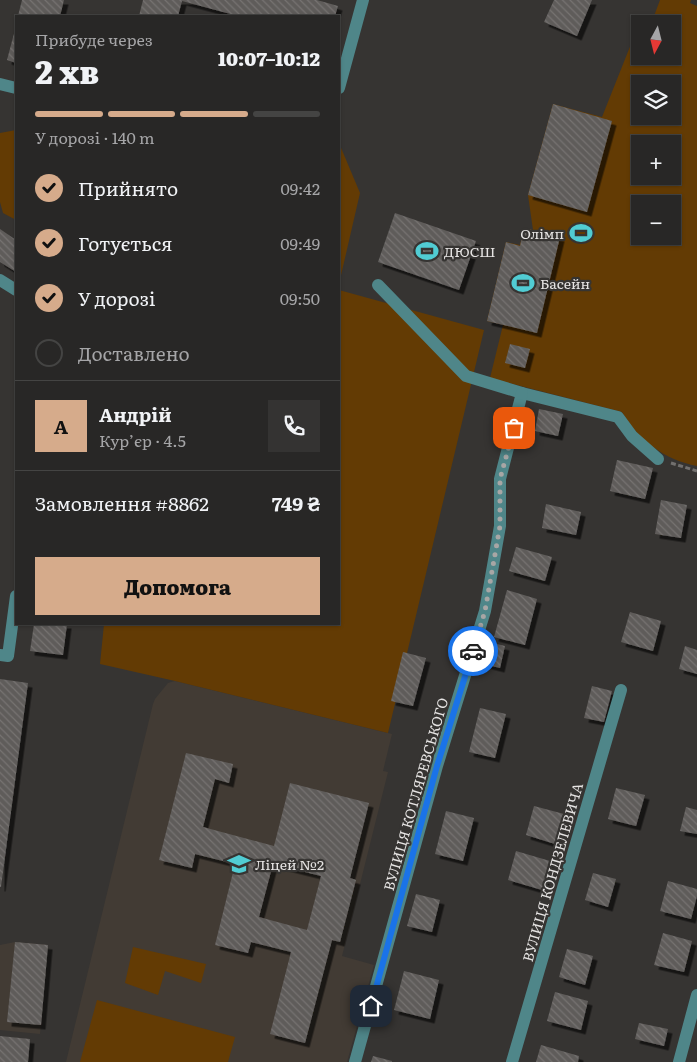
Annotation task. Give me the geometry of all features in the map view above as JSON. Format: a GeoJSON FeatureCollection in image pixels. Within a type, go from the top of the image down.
{"type":"FeatureCollection","features":[{"type":"Feature","properties":{"kind":"street"},"geometry":{"type":"LineString","coordinates":[[340,84],[363,0]]}},
{"type":"Feature","properties":{"kind":"street"},"geometry":{"type":"LineString","coordinates":[[0,84],[15,88]]}},
{"type":"Feature","properties":{"kind":"street"},"geometry":{"type":"LineString","coordinates":[[0,280],[15,289]]}},
{"type":"Feature","properties":{"kind":"street"},"geometry":{"type":"LineString","coordinates":[[378,285],[466,376],[522,393],[618,417],[632,436],[658,459]]}},
{"type":"Feature","properties":{"kind":"street","name":"ВУЛИЦЯ КОТЛЯРЕВСЬКОГО"},"geometry":{"type":"LineString","coordinates":[[355,1062],[437,766],[485,611],[500,526],[500,479],[522,393]]}},
{"type":"Feature","properties":{"kind":"street"},"geometry":{"type":"LineString","coordinates":[[0,655],[8,656],[15,604]]}},
{"type":"Feature","properties":{"kind":"street","name":"ВУЛИЦЯ КОНДЗЕЛЕВИЧА"},"geometry":{"type":"LineString","coordinates":[[512,1062],[621,690]]}},
{"type":"Feature","properties":{"kind":"street"},"geometry":{"type":"LineString","coordinates":[[679,1062],[697,995]]}},
{"type":"Feature","properties":{"kind":"path"},"geometry":{"type":"LineString","coordinates":[[658,459],[697,471]]}},
{"type":"Feature","properties":{"kind":"shaded area","name":"Олімп"},"geometry":{"type":"Polygon","coordinates":[[[660,0],[691,0],[690,3],[697,6],[697,466],[663,454],[644,440],[622,412],[490,378],[503,325],[487,321],[506,242],[520,245],[524,228],[533,230],[528,195],[553,104],[602,117],[631,44],[631,65],[681,65],[681,15],[654,15],[660,0]]]}},
{"type":"Feature","properties":{"kind":"shaded area"},"geometry":{"type":"Polygon","coordinates":[[[15,130],[15,219],[3,213],[0,202],[0,133],[15,130]]]}},
{"type":"Feature","properties":{"kind":"shaded area"},"geometry":{"type":"Polygon","coordinates":[[[340,145],[360,193],[340,280],[340,145]]]}},
{"type":"Feature","properties":{"kind":"shaded area"},"geometry":{"type":"Polygon","coordinates":[[[340,290],[484,330],[388,733],[100,664],[104,625],[340,625],[340,290]]]}},
{"type":"Feature","properties":{"kind":"shaded area","name":"Ліцей №2"},"geometry":{"type":"Polygon","coordinates":[[[175,681],[392,734],[383,771],[388,772],[342,956],[374,965],[347,1062],[66,1062],[153,704],[168,683],[175,681]]]}},
{"type":"Feature","properties":{"kind":"shaded area"},"geometry":{"type":"Polygon","coordinates":[[[15,942],[48,945],[40,1034],[0,1030],[0,945],[15,942]]]}},
{"type":"Feature","properties":{"kind":"shaded area"},"geometry":{"type":"Polygon","coordinates":[[[133,947],[206,964],[201,983],[165,971],[158,995],[125,983],[133,947]]]}},
{"type":"Feature","properties":{"kind":"shaded area"},"geometry":{"type":"Polygon","coordinates":[[[97,1000],[235,1037],[228,1062],[80,1062],[97,1000]]]}},
{"type":"Feature","properties":{"kind":"building"},"geometry":{"type":"Polygon","coordinates":[[[22,0],[64,0],[60,15],[18,15],[22,0]]]}},
{"type":"Feature","properties":{"kind":"building"},"geometry":{"type":"Polygon","coordinates":[[[143,0],[317,0],[338,6],[335,15],[234,15],[182,1],[178,15],[139,15],[143,0]]]}},
{"type":"Feature","properties":{"kind":"building"},"geometry":{"type":"Polygon","coordinates":[[[554,0],[592,0],[577,36],[544,22],[554,0]]]}},
{"type":"Feature","properties":{"kind":"building"},"geometry":{"type":"Polygon","coordinates":[[[15,30],[15,63],[7,60],[15,30]]]}},
{"type":"Feature","properties":{"kind":"building"},"geometry":{"type":"Polygon","coordinates":[[[553,104],[612,121],[587,212],[528,195],[553,104]]]}},
{"type":"Feature","properties":{"kind":"building","name":"ДЮСШ"},"geometry":{"type":"Polygon","coordinates":[[[395,213],[476,241],[459,290],[378,262],[395,213]]]}},
{"type":"Feature","properties":{"kind":"building","name":"Басейн"},"geometry":{"type":"Polygon","coordinates":[[[524,228],[560,237],[537,333],[487,321],[506,242],[520,246],[524,228]]]}},
{"type":"Feature","properties":{"kind":"building"},"geometry":{"type":"Polygon","coordinates":[[[0,229],[15,239],[15,271],[0,262],[0,229]]]}},
{"type":"Feature","properties":{"kind":"building"},"geometry":{"type":"Polygon","coordinates":[[[510,344],[530,349],[525,368],[505,363],[510,344]]]}},
{"type":"Feature","properties":{"kind":"building"},"geometry":{"type":"Polygon","coordinates":[[[539,409],[563,414],[558,436],[535,431],[539,409]]]}},
{"type":"Feature","properties":{"kind":"building"},"geometry":{"type":"Polygon","coordinates":[[[617,460],[653,468],[645,499],[610,491],[617,460]]]}},
{"type":"Feature","properties":{"kind":"building"},"geometry":{"type":"Polygon","coordinates":[[[661,500],[687,505],[681,538],[655,534],[661,500]]]}},
{"type":"Feature","properties":{"kind":"building"},"geometry":{"type":"Polygon","coordinates":[[[546,504],[581,512],[576,535],[542,528],[546,504]]]}},
{"type":"Feature","properties":{"kind":"building"},"geometry":{"type":"Polygon","coordinates":[[[516,547],[552,557],[545,581],[509,571],[516,547]]]}},
{"type":"Feature","properties":{"kind":"building"},"geometry":{"type":"Polygon","coordinates":[[[507,590],[537,599],[525,645],[494,637],[507,590]]]}},
{"type":"Feature","properties":{"kind":"building"},"geometry":{"type":"Polygon","coordinates":[[[630,612],[661,621],[653,651],[621,642],[630,612]]]}},
{"type":"Feature","properties":{"kind":"building"},"geometry":{"type":"Polygon","coordinates":[[[34,625],[67,625],[63,655],[30,651],[34,625]]]}},
{"type":"Feature","properties":{"kind":"building"},"geometry":{"type":"Polygon","coordinates":[[[485,641],[505,646],[500,668],[480,663],[485,641]]]}},
{"type":"Feature","properties":{"kind":"building"},"geometry":{"type":"Polygon","coordinates":[[[685,646],[697,650],[697,674],[679,669],[685,646]]]}},
{"type":"Feature","properties":{"kind":"building"},"geometry":{"type":"Polygon","coordinates":[[[403,652],[426,658],[413,706],[391,701],[403,652]]]}},
{"type":"Feature","properties":{"kind":"building"},"geometry":{"type":"Polygon","coordinates":[[[0,679],[28,683],[1,887],[0,887],[0,679]]]}},
{"type":"Feature","properties":{"kind":"building"},"geometry":{"type":"Polygon","coordinates":[[[592,686],[612,691],[604,722],[584,718],[592,686]]]}},
{"type":"Feature","properties":{"kind":"building"},"geometry":{"type":"Polygon","coordinates":[[[480,708],[506,714],[495,758],[469,752],[480,708]]]}},
{"type":"Feature","properties":{"kind":"building"},"geometry":{"type":"Polygon","coordinates":[[[186,753],[233,764],[229,783],[215,779],[203,827],[274,846],[290,783],[369,803],[350,878],[356,880],[340,942],[332,940],[305,1043],[270,1034],[291,952],[251,942],[248,953],[215,945],[235,864],[195,854],[192,868],[159,860],[186,753]],[[273,864],[259,917],[307,930],[321,876],[273,864]]]}},
{"type":"Feature","properties":{"kind":"building"},"geometry":{"type":"Polygon","coordinates":[[[616,788],[645,795],[636,826],[608,819],[616,788]]]}},
{"type":"Feature","properties":{"kind":"building"},"geometry":{"type":"Polygon","coordinates":[[[534,806],[564,814],[555,844],[526,835],[534,806]]]}},
{"type":"Feature","properties":{"kind":"building"},"geometry":{"type":"Polygon","coordinates":[[[686,807],[697,810],[697,834],[680,831],[686,807]]]}},
{"type":"Feature","properties":{"kind":"building"},"geometry":{"type":"Polygon","coordinates":[[[446,811],[474,818],[463,861],[435,854],[446,811]]]}},
{"type":"Feature","properties":{"kind":"building"},"geometry":{"type":"Polygon","coordinates":[[[516,851],[550,861],[542,890],[508,880],[516,851]]]}},
{"type":"Feature","properties":{"kind":"building"},"geometry":{"type":"Polygon","coordinates":[[[593,873],[616,879],[608,907],[585,900],[593,873]]]}},
{"type":"Feature","properties":{"kind":"building"},"geometry":{"type":"Polygon","coordinates":[[[668,881],[697,889],[691,919],[660,911],[668,881]]]}},
{"type":"Feature","properties":{"kind":"building"},"geometry":{"type":"Polygon","coordinates":[[[416,894],[440,900],[432,932],[407,926],[416,894]]]}},
{"type":"Feature","properties":{"kind":"building"},"geometry":{"type":"Polygon","coordinates":[[[663,933],[692,941],[684,972],[654,965],[663,933]]]}},
{"type":"Feature","properties":{"kind":"building"},"geometry":{"type":"Polygon","coordinates":[[[15,942],[48,945],[41,1025],[7,1022],[15,942]]]}},
{"type":"Feature","properties":{"kind":"building"},"geometry":{"type":"Polygon","coordinates":[[[567,949],[593,956],[585,985],[559,977],[567,949]]]}},
{"type":"Feature","properties":{"kind":"building"},"geometry":{"type":"Polygon","coordinates":[[[404,971],[439,980],[430,1019],[394,1010],[404,971]]]}},
{"type":"Feature","properties":{"kind":"building"},"geometry":{"type":"Polygon","coordinates":[[[555,992],[588,1001],[581,1030],[547,1021],[555,992]]]}},
{"type":"Feature","properties":{"kind":"building"},"geometry":{"type":"Polygon","coordinates":[[[639,1023],[668,1029],[664,1046],[635,1039],[639,1023]]]}},
{"type":"Feature","properties":{"kind":"building"},"geometry":{"type":"Polygon","coordinates":[[[0,1036],[30,1039],[28,1062],[0,1062],[0,1036]]]}},
{"type":"Feature","properties":{"kind":"building"},"geometry":{"type":"Polygon","coordinates":[[[541,1045],[579,1056],[578,1062],[536,1062],[541,1045]]]}},
{"type":"Feature","properties":{"kind":"building"},"geometry":{"type":"Polygon","coordinates":[[[373,1056],[392,1061],[392,1062],[371,1062],[373,1056]]]}},
{"type":"Feature","properties":{"kind":"way so far"},"geometry":{"type":"LineString","coordinates":[[473,651],[485,611],[500,526],[500,479],[514,428]]}},
{"type":"Feature","properties":{"kind":"place","name":"Олімп"},"geometry":{"type":"Point","coordinates":[581,233]}},
{"type":"Feature","properties":{"kind":"place","name":"ДЮСШ"},"geometry":{"type":"Point","coordinates":[427,251]}},
{"type":"Feature","properties":{"kind":"place","name":"Басейн"},"geometry":{"type":"Point","coordinates":[523,283]}},
{"type":"Feature","properties":{"kind":"place","name":"Ліцей №2"},"geometry":{"type":"Point","coordinates":[239,864]}},
{"type":"Feature","properties":{"kind":"route"},"geometry":{"type":"LineString","coordinates":[[371,1006],[437,766],[473,651]]}}]}
